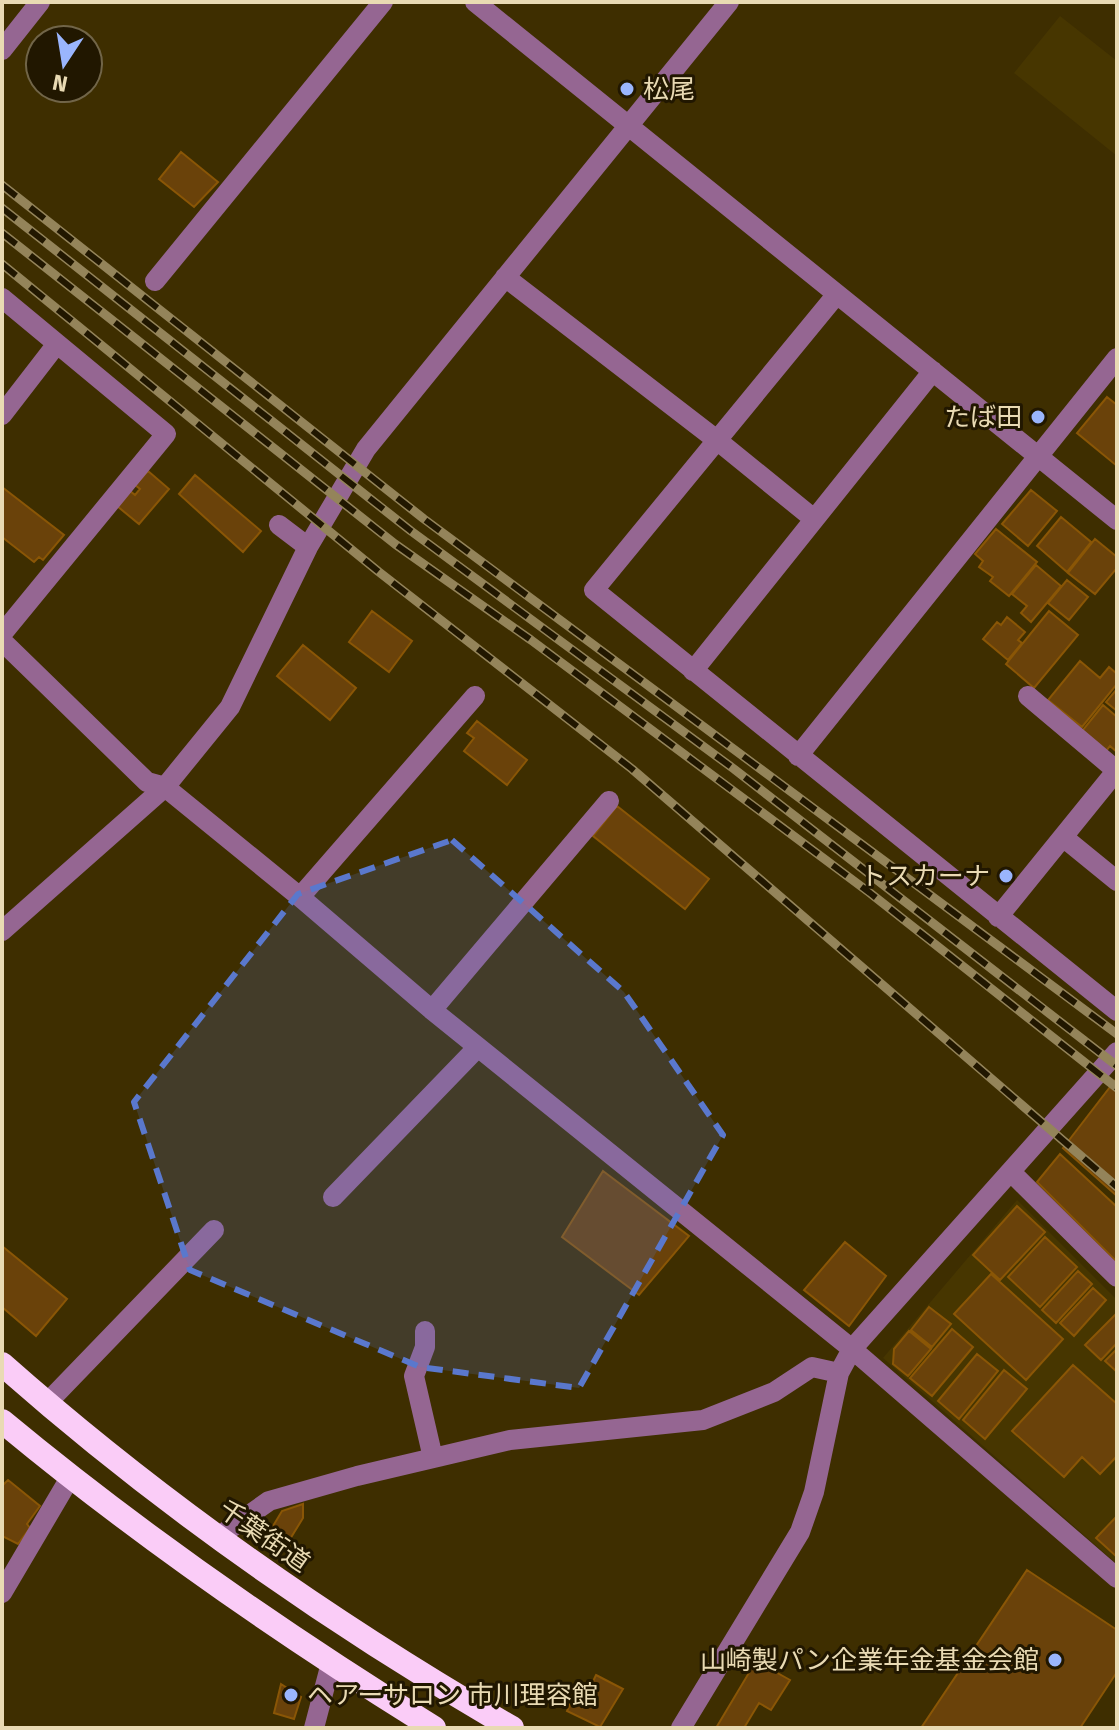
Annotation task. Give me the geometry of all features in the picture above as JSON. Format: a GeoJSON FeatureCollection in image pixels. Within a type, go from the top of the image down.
{"type":"FeatureCollection","features":[{"type":"Feature","properties":{"kind":"highway","name":"千葉街道"},"geometry":{"type":"LineString","coordinates":[[2,1364],[116,1461],[218,1537],[390,1655],[512,1728]]}},
{"type":"Feature","properties":{"kind":"highway"},"geometry":{"type":"LineString","coordinates":[[2,1421],[178,1559],[331,1663],[434,1728]]}},
{"type":"Feature","properties":{"kind":"street"},"geometry":{"type":"LineString","coordinates":[[2,50],[40,2]]}},
{"type":"Feature","properties":{"kind":"street"},"geometry":{"type":"LineString","coordinates":[[155,281],[383,2]]}},
{"type":"Feature","properties":{"kind":"street"},"geometry":{"type":"LineString","coordinates":[[475,2],[1117,520]]}},
{"type":"Feature","properties":{"kind":"street"},"geometry":{"type":"LineString","coordinates":[[2,931],[165,787],[230,707],[308,547],[366,449],[729,2]]}},
{"type":"Feature","properties":{"kind":"street"},"geometry":{"type":"LineString","coordinates":[[505,277],[814,519]]}},
{"type":"Feature","properties":{"kind":"street"},"geometry":{"type":"LineString","coordinates":[[837,294],[594,590],[1117,1011]]}},
{"type":"Feature","properties":{"kind":"street"},"geometry":{"type":"LineString","coordinates":[[2,298],[166,434],[2,634]]}},
{"type":"Feature","properties":{"kind":"street"},"geometry":{"type":"LineString","coordinates":[[2,415],[56,345]]}},
{"type":"Feature","properties":{"kind":"street"},"geometry":{"type":"LineString","coordinates":[[798,756],[1117,358]]}},
{"type":"Feature","properties":{"kind":"street"},"geometry":{"type":"LineString","coordinates":[[693,671],[933,371]]}},
{"type":"Feature","properties":{"kind":"street"},"geometry":{"type":"LineString","coordinates":[[279,525],[308,547]]}},
{"type":"Feature","properties":{"kind":"street"},"geometry":{"type":"LineString","coordinates":[[2,641],[147,782],[165,787],[432,1010],[852,1349],[1117,1578]]}},
{"type":"Feature","properties":{"kind":"street"},"geometry":{"type":"LineString","coordinates":[[300,897],[475,696]]}},
{"type":"Feature","properties":{"kind":"street"},"geometry":{"type":"LineString","coordinates":[[998,917],[1117,771],[1028,696]]}},
{"type":"Feature","properties":{"kind":"street"},"geometry":{"type":"LineString","coordinates":[[432,1010],[609,801]]}},
{"type":"Feature","properties":{"kind":"street"},"geometry":{"type":"LineString","coordinates":[[1063,837],[1117,881]]}},
{"type":"Feature","properties":{"kind":"street"},"geometry":{"type":"LineString","coordinates":[[333,1197],[478,1047]]}},
{"type":"Feature","properties":{"kind":"street"},"geometry":{"type":"LineString","coordinates":[[681,1728],[800,1532],[809,1511],[839,1373],[852,1349],[1117,1052]]}},
{"type":"Feature","properties":{"kind":"street"},"geometry":{"type":"LineString","coordinates":[[1011,1172],[1117,1277]]}},
{"type":"Feature","properties":{"kind":"street"},"geometry":{"type":"LineString","coordinates":[[47,1403],[214,1230]]}},
{"type":"Feature","properties":{"kind":"street"},"geometry":{"type":"LineString","coordinates":[[425,1331],[425,1347],[414,1376],[433,1458]]}},
{"type":"Feature","properties":{"kind":"street"},"geometry":{"type":"LineString","coordinates":[[218,1537],[269,1501],[357,1476],[510,1440],[703,1420],[774,1392],[812,1367],[839,1373]]}},
{"type":"Feature","properties":{"kind":"street"},"geometry":{"type":"LineString","coordinates":[[2,1593],[71,1476]]}},
{"type":"Feature","properties":{"kind":"street"},"geometry":{"type":"LineString","coordinates":[[314,1728],[331,1663]]}},
{"type":"Feature","properties":{"kind":"highlighted area"},"geometry":{"type":"Polygon","coordinates":[[[452,840],[624,992],[723,1135],[579,1388],[420,1367],[190,1270],[134,1102],[298,894],[452,840]]]}},
{"type":"Feature","properties":{"kind":"shaded area"},"geometry":{"type":"Polygon","coordinates":[[[1060,16],[1117,61],[1117,156],[1014,73],[1060,16]]]}},
{"type":"Feature","properties":{"kind":"shaded area"},"geometry":{"type":"Polygon","coordinates":[[[1017,1200],[1117,1300],[1117,1564],[883,1358],[1017,1200]]]}},
{"type":"Feature","properties":{"kind":"building"},"geometry":{"type":"Polygon","coordinates":[[[181,152],[218,182],[194,207],[159,179],[181,152]]]}},
{"type":"Feature","properties":{"kind":"building"},"geometry":{"type":"Polygon","coordinates":[[[1107,397],[1117,405],[1117,466],[1077,433],[1107,397]]]}},
{"type":"Feature","properties":{"kind":"building"},"geometry":{"type":"Polygon","coordinates":[[[148,471],[169,489],[139,524],[117,506],[130,491],[135,495],[140,489],[135,485],[148,471]]]}},
{"type":"Feature","properties":{"kind":"building"},"geometry":{"type":"Polygon","coordinates":[[[195,475],[261,531],[243,552],[179,494],[195,475]]]}},
{"type":"Feature","properties":{"kind":"building"},"geometry":{"type":"Polygon","coordinates":[[[2,487],[64,535],[43,560],[39,557],[34,562],[2,537],[2,487]]]}},
{"type":"Feature","properties":{"kind":"building"},"geometry":{"type":"Polygon","coordinates":[[[1031,490],[1057,511],[1028,546],[1002,524],[1031,490]]]}},
{"type":"Feature","properties":{"kind":"building"},"geometry":{"type":"Polygon","coordinates":[[[1061,517],[1091,542],[1067,572],[1037,546],[1061,517]]]}},
{"type":"Feature","properties":{"kind":"building"},"geometry":{"type":"Polygon","coordinates":[[[996,529],[1037,562],[1009,596],[990,581],[993,577],[979,567],[983,561],[975,554],[996,529]]]}},
{"type":"Feature","properties":{"kind":"building"},"geometry":{"type":"Polygon","coordinates":[[[1095,539],[1117,557],[1117,568],[1095,594],[1068,573],[1095,539]]]}},
{"type":"Feature","properties":{"kind":"building"},"geometry":{"type":"Polygon","coordinates":[[[1036,565],[1061,586],[1031,622],[1021,613],[1027,606],[1012,594],[1036,565]]]}},
{"type":"Feature","properties":{"kind":"building"},"geometry":{"type":"Polygon","coordinates":[[[1067,580],[1088,597],[1069,620],[1048,603],[1067,580]]]}},
{"type":"Feature","properties":{"kind":"building"},"geometry":{"type":"Polygon","coordinates":[[[372,611],[412,641],[389,672],[349,642],[372,611]]]}},
{"type":"Feature","properties":{"kind":"building"},"geometry":{"type":"Polygon","coordinates":[[[1049,611],[1078,635],[1034,688],[1006,664],[1049,611]]]}},
{"type":"Feature","properties":{"kind":"building"},"geometry":{"type":"Polygon","coordinates":[[[1007,617],[1025,632],[1018,640],[1022,643],[1008,660],[983,639],[997,622],[1001,625],[1007,617]]]}},
{"type":"Feature","properties":{"kind":"building"},"geometry":{"type":"Polygon","coordinates":[[[303,645],[356,688],[330,720],[277,676],[303,645]]]}},
{"type":"Feature","properties":{"kind":"building"},"geometry":{"type":"Polygon","coordinates":[[[1080,661],[1100,678],[1109,667],[1117,674],[1117,684],[1082,727],[1048,700],[1080,661]]]}},
{"type":"Feature","properties":{"kind":"building"},"geometry":{"type":"Polygon","coordinates":[[[1117,689],[1117,711],[1106,702],[1117,689]]]}},
{"type":"Feature","properties":{"kind":"building"},"geometry":{"type":"Polygon","coordinates":[[[1103,705],[1117,717],[1117,752],[1110,746],[1106,751],[1082,731],[1103,705]]]}},
{"type":"Feature","properties":{"kind":"building"},"geometry":{"type":"Polygon","coordinates":[[[477,721],[527,760],[507,785],[464,751],[474,738],[467,733],[477,721]]]}},
{"type":"Feature","properties":{"kind":"building"},"geometry":{"type":"Polygon","coordinates":[[[617,806],[709,879],[685,909],[593,836],[617,806]]]}},
{"type":"Feature","properties":{"kind":"building"},"geometry":{"type":"Polygon","coordinates":[[[1117,1078],[1117,1196],[1063,1148],[1117,1078]]]}},
{"type":"Feature","properties":{"kind":"building"},"geometry":{"type":"Polygon","coordinates":[[[1060,1154],[1117,1207],[1117,1262],[1037,1182],[1060,1154]]]}},
{"type":"Feature","properties":{"kind":"building"},"geometry":{"type":"Polygon","coordinates":[[[603,1171],[689,1236],[639,1295],[562,1237],[603,1171]]]}},
{"type":"Feature","properties":{"kind":"building"},"geometry":{"type":"Polygon","coordinates":[[[1017,1206],[1045,1232],[1000,1280],[973,1255],[1017,1206]]]}},
{"type":"Feature","properties":{"kind":"building"},"geometry":{"type":"Polygon","coordinates":[[[1045,1237],[1077,1267],[1040,1307],[1008,1277],[1045,1237]]]}},
{"type":"Feature","properties":{"kind":"building"},"geometry":{"type":"Polygon","coordinates":[[[845,1242],[886,1276],[849,1326],[804,1290],[845,1242]]]}},
{"type":"Feature","properties":{"kind":"building"},"geometry":{"type":"Polygon","coordinates":[[[2,1246],[67,1299],[36,1336],[2,1307],[2,1246]]]}},
{"type":"Feature","properties":{"kind":"building"},"geometry":{"type":"Polygon","coordinates":[[[1078,1271],[1092,1284],[1056,1323],[1042,1310],[1078,1271]]]}},
{"type":"Feature","properties":{"kind":"building"},"geometry":{"type":"Polygon","coordinates":[[[991,1274],[1063,1339],[1026,1380],[954,1314],[991,1274]]]}},
{"type":"Feature","properties":{"kind":"building"},"geometry":{"type":"Polygon","coordinates":[[[1093,1288],[1106,1300],[1074,1336],[1060,1323],[1093,1288]]]}},
{"type":"Feature","properties":{"kind":"building"},"geometry":{"type":"Polygon","coordinates":[[[929,1307],[951,1324],[932,1347],[911,1330],[929,1307]]]}},
{"type":"Feature","properties":{"kind":"building"},"geometry":{"type":"Polygon","coordinates":[[[1117,1313],[1117,1343],[1101,1360],[1085,1345],[1117,1313]]]}},
{"type":"Feature","properties":{"kind":"building"},"geometry":{"type":"Polygon","coordinates":[[[952,1329],[973,1347],[932,1396],[910,1378],[952,1329]]]}},
{"type":"Feature","properties":{"kind":"building"},"geometry":{"type":"Polygon","coordinates":[[[909,1331],[931,1349],[908,1376],[893,1364],[894,1349],[909,1331]]]}},
{"type":"Feature","properties":{"kind":"building"},"geometry":{"type":"Polygon","coordinates":[[[1117,1349],[1117,1372],[1105,1361],[1117,1349]]]}},
{"type":"Feature","properties":{"kind":"building"},"geometry":{"type":"Polygon","coordinates":[[[977,1354],[998,1371],[959,1419],[938,1401],[977,1354]]]}},
{"type":"Feature","properties":{"kind":"building"},"geometry":{"type":"Polygon","coordinates":[[[1073,1365],[1117,1404],[1117,1456],[1100,1474],[1082,1457],[1064,1477],[1012,1431],[1073,1365]]]}},
{"type":"Feature","properties":{"kind":"building"},"geometry":{"type":"Polygon","coordinates":[[[1004,1370],[1027,1389],[985,1439],[963,1420],[1004,1370]]]}},
{"type":"Feature","properties":{"kind":"building"},"geometry":{"type":"Polygon","coordinates":[[[8,1480],[40,1506],[18,1544],[2,1536],[2,1486],[8,1480]]]}},
{"type":"Feature","properties":{"kind":"building"},"geometry":{"type":"Polygon","coordinates":[[[303,1504],[303,1518],[287,1544],[270,1531],[282,1511],[303,1504]]]}},
{"type":"Feature","properties":{"kind":"building"},"geometry":{"type":"Polygon","coordinates":[[[1117,1516],[1117,1557],[1096,1538],[1117,1516]]]}},
{"type":"Feature","properties":{"kind":"building"},"geometry":{"type":"Polygon","coordinates":[[[1027,1570],[1117,1630],[1117,1672],[1080,1728],[921,1728],[1027,1570]]]}},
{"type":"Feature","properties":{"kind":"building"},"geometry":{"type":"Polygon","coordinates":[[[756,1661],[790,1680],[771,1710],[759,1703],[744,1728],[716,1728],[756,1661]]]}},
{"type":"Feature","properties":{"kind":"building"},"geometry":{"type":"Polygon","coordinates":[[[596,1675],[623,1689],[600,1727],[567,1711],[576,1691],[586,1696],[596,1675]]]}},
{"type":"Feature","properties":{"kind":"building"},"geometry":{"type":"Polygon","coordinates":[[[281,1684],[301,1697],[294,1719],[274,1713],[281,1684]]]}},
{"type":"Feature","properties":{"kind":"railway"},"geometry":{"type":"LineString","coordinates":[[2,185],[424,519],[1117,1034]]}},
{"type":"Feature","properties":{"kind":"railway"},"geometry":{"type":"LineString","coordinates":[[2,208],[411,531],[734,769],[1117,1066]]}},
{"type":"Feature","properties":{"kind":"railway"},"geometry":{"type":"LineString","coordinates":[[2,233],[395,544],[531,640],[870,893],[1117,1088]]}},
{"type":"Feature","properties":{"kind":"railway"},"geometry":{"type":"LineString","coordinates":[[2,264],[379,572],[632,769],[1117,1187]]}},
{"type":"Feature","properties":{"kind":"place","name":"松尾"},"geometry":{"type":"Point","coordinates":[627,89]}},
{"type":"Feature","properties":{"kind":"place","name":"たば田"},"geometry":{"type":"Point","coordinates":[1038,417]}},
{"type":"Feature","properties":{"kind":"place","name":"トスカーナ"},"geometry":{"type":"Point","coordinates":[1006,876]}},
{"type":"Feature","properties":{"kind":"place","name":"山崎製パン企業年金基金会館"},"geometry":{"type":"Point","coordinates":[1055,1660]}},
{"type":"Feature","properties":{"kind":"place","name":"ヘアーサロン 市川理容館"},"geometry":{"type":"Point","coordinates":[291,1695]}}]}
